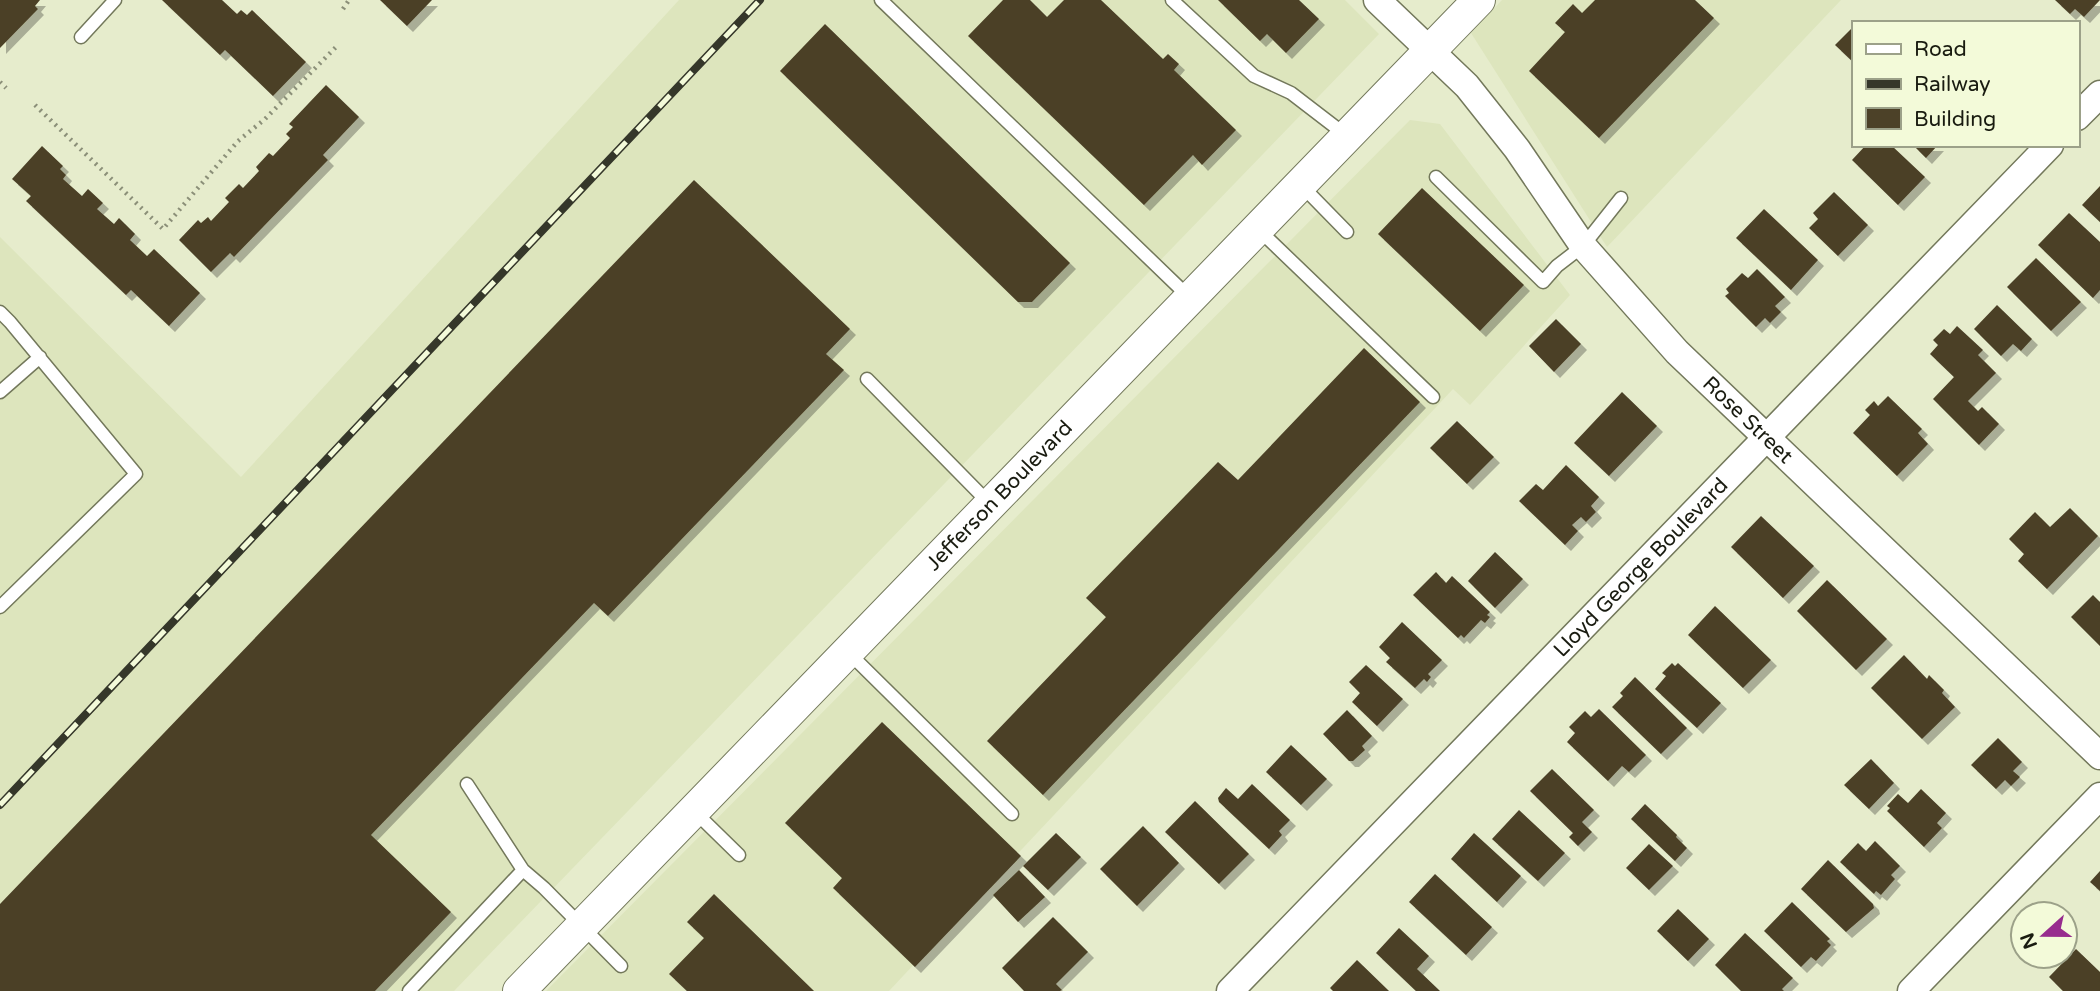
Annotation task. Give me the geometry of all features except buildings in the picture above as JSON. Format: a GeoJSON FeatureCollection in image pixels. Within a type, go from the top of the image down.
{"type":"FeatureCollection","features":[{"type":"Feature","properties":{"kind":"street","name":"Rose Street"},"geometry":{"type":"LineString","coordinates":[[1377,0],[1466,86],[1517,149],[1583,246],[1677,352],[2100,756]]}},
{"type":"Feature","properties":{"kind":"street","name":"Jefferson Boulevard"},"geometry":{"type":"LineString","coordinates":[[519,991],[1479,0]]}},
{"type":"Feature","properties":{"kind":"street"},"geometry":{"type":"LineString","coordinates":[[2079,115],[2100,94]]}},
{"type":"Feature","properties":{"kind":"street","name":"Lloyd George Boulevard"},"geometry":{"type":"LineString","coordinates":[[1230,991],[2048,147]]}},
{"type":"Feature","properties":{"kind":"street"},"geometry":{"type":"LineString","coordinates":[[1911,991],[2100,796]]}},
{"type":"Feature","properties":{"kind":"lane"},"geometry":{"type":"LineString","coordinates":[[81,37],[115,0]]}},
{"type":"Feature","properties":{"kind":"lane"},"geometry":{"type":"LineString","coordinates":[[881,0],[1190,298]]}},
{"type":"Feature","properties":{"kind":"lane"},"geometry":{"type":"LineString","coordinates":[[1172,0],[1254,76],[1291,93],[1348,136]]}},
{"type":"Feature","properties":{"kind":"lane"},"geometry":{"type":"LineString","coordinates":[[1436,177],[1543,282],[1557,266],[1583,246],[1621,198]]}},
{"type":"Feature","properties":{"kind":"lane"},"geometry":{"type":"LineString","coordinates":[[1301,184],[1347,232]]}},
{"type":"Feature","properties":{"kind":"lane"},"geometry":{"type":"LineString","coordinates":[[1258,229],[1433,397]]}},
{"type":"Feature","properties":{"kind":"lane"},"geometry":{"type":"LineString","coordinates":[[0,312],[136,474],[0,607]]}},
{"type":"Feature","properties":{"kind":"lane"},"geometry":{"type":"LineString","coordinates":[[0,392],[40,357]]}},
{"type":"Feature","properties":{"kind":"lane"},"geometry":{"type":"LineString","coordinates":[[867,379],[991,505]]}},
{"type":"Feature","properties":{"kind":"lane"},"geometry":{"type":"LineString","coordinates":[[848,652],[1012,814]]}},
{"type":"Feature","properties":{"kind":"lane"},"geometry":{"type":"LineString","coordinates":[[467,783],[523,870],[621,966]]}},
{"type":"Feature","properties":{"kind":"lane"},"geometry":{"type":"LineString","coordinates":[[693,811],[739,855]]}},
{"type":"Feature","properties":{"kind":"lane"},"geometry":{"type":"LineString","coordinates":[[409,991],[523,870]]}},
{"type":"Feature","properties":{"kind":"path"},"geometry":{"type":"LineString","coordinates":[[343,9],[349,0]]}},
{"type":"Feature","properties":{"kind":"path"},"geometry":{"type":"LineString","coordinates":[[35,105],[163,229],[238,141],[265,120],[337,46]]}},
{"type":"Feature","properties":{"kind":"path"},"geometry":{"type":"LineString","coordinates":[[0,82],[6,88]]}},
{"type":"Feature","properties":{"kind":"shaded area"},"geometry":{"type":"Polygon","coordinates":[[[679,0],[1345,0],[1379,34],[454,991],[0,991],[0,237],[241,477],[679,0]]]}},
{"type":"Feature","properties":{"kind":"shaded area"},"geometry":{"type":"Polygon","coordinates":[[[1502,0],[1841,0],[1607,247],[1471,33],[1502,0]]]}},
{"type":"Feature","properties":{"kind":"shaded area"},"geometry":{"type":"Polygon","coordinates":[[[1410,120],[1440,124],[1570,295],[1470,405],[1453,389],[889,991],[546,991],[1410,120]]]}},
{"type":"Feature","properties":{"kind":"railway"},"geometry":{"type":"LineString","coordinates":[[0,805],[760,0]]}}]}
